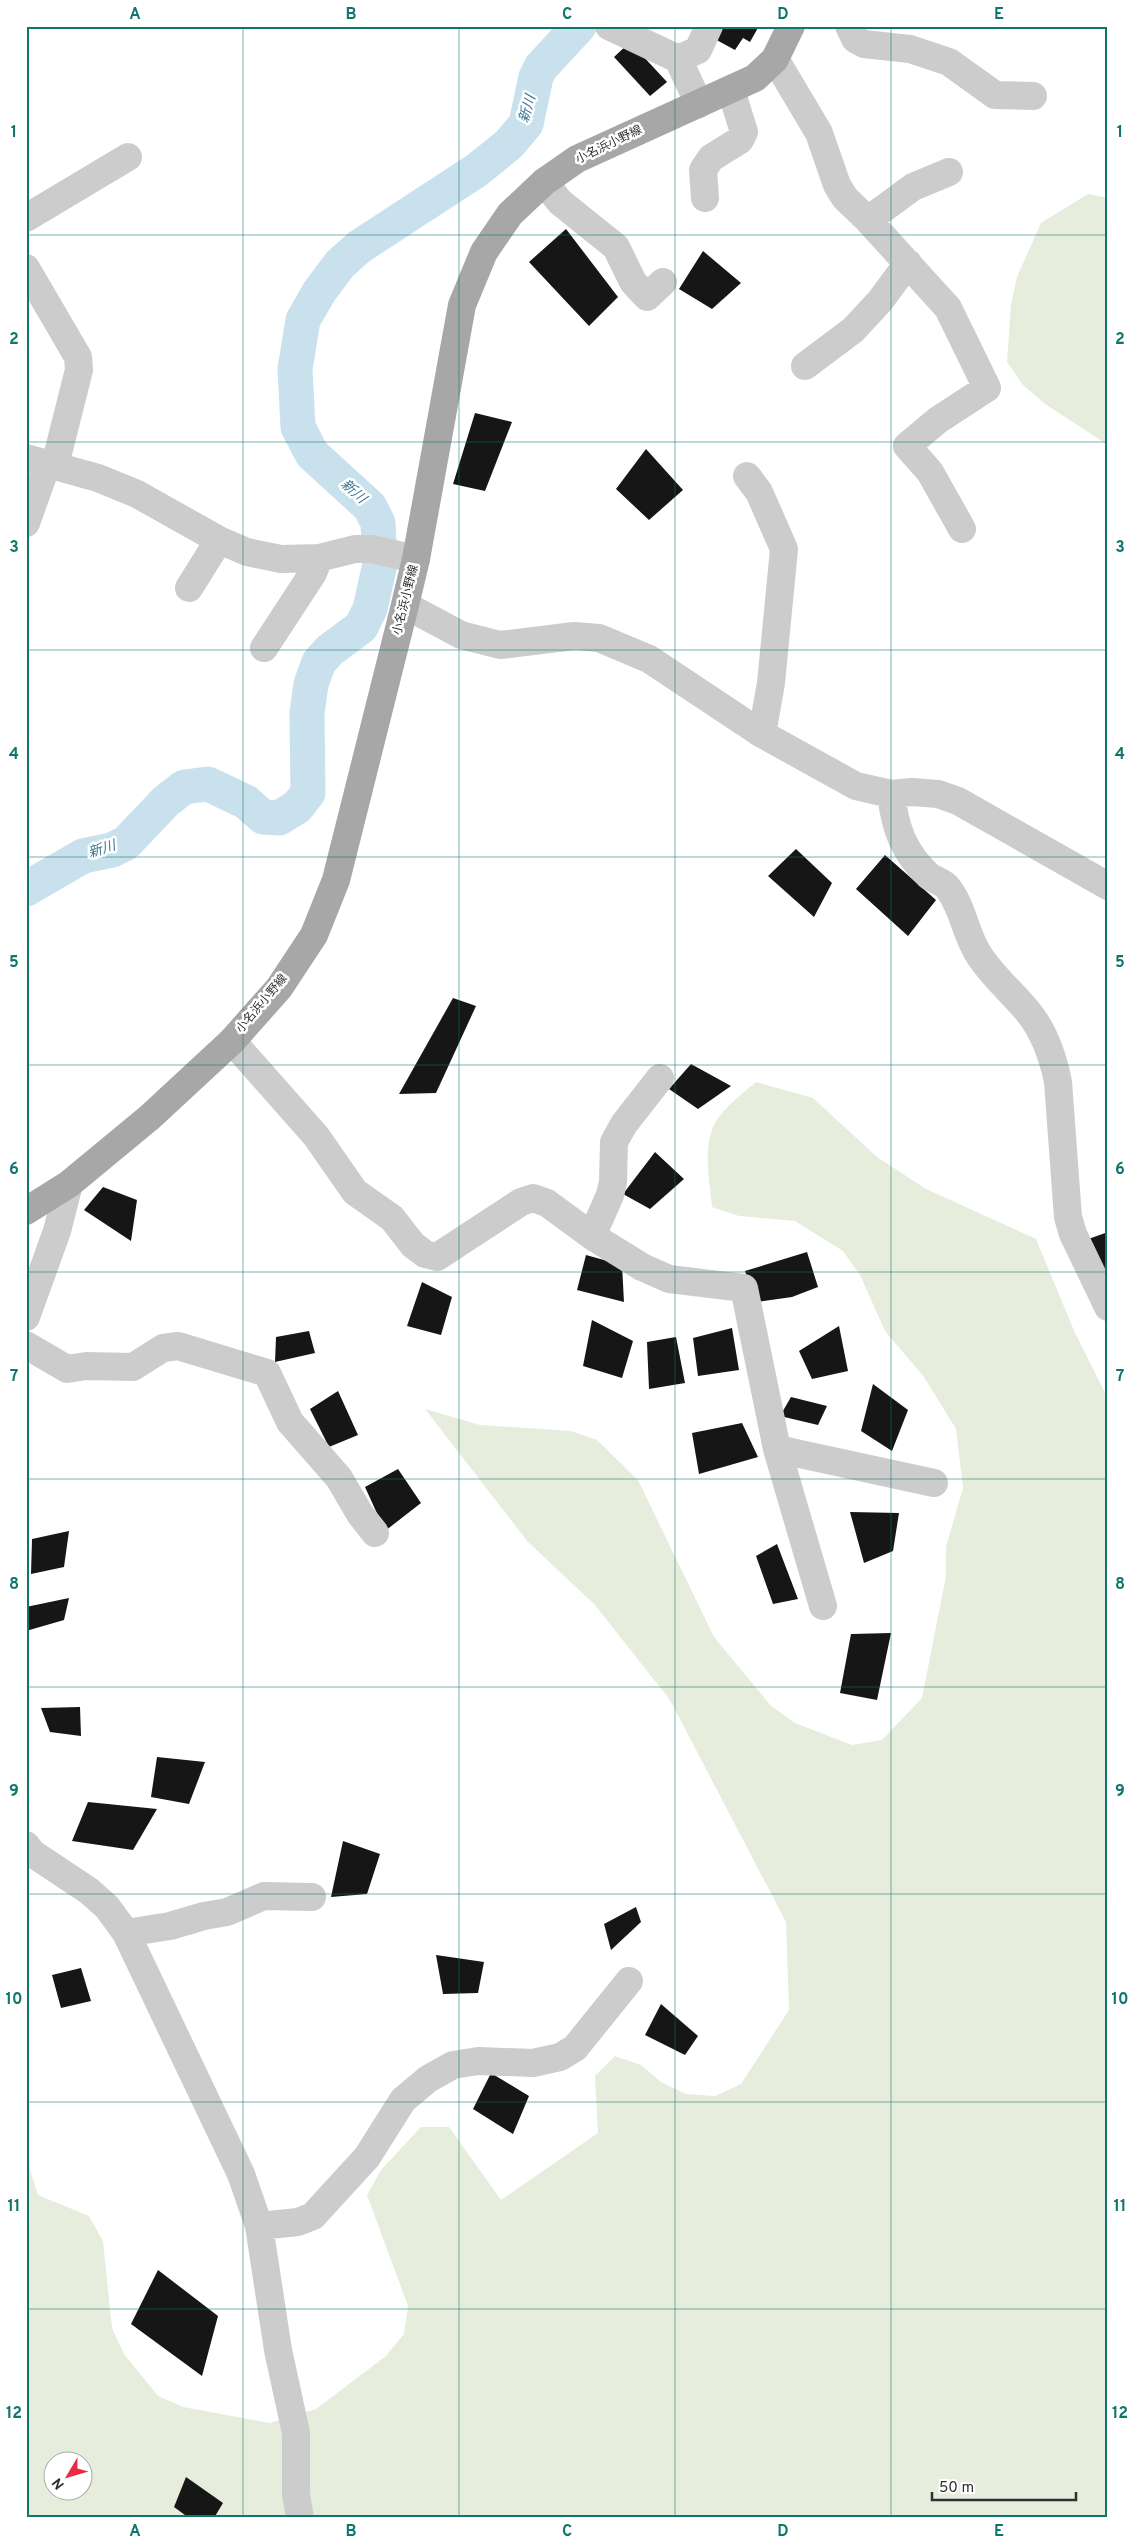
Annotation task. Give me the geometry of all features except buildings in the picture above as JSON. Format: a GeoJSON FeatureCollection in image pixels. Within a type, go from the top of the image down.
{"type":"FeatureCollection","features":[{"type":"Feature","properties":{"kind":"main road","name":"小名浜小野線"},"geometry":{"type":"LineString","coordinates":[[26,1211],[69,1184],[150,1118],[232,1041],[279,988],[314,935],[336,880],[405,605],[408,557],[462,304],[484,252],[510,214],[544,182],[577,159],[755,78],[776,60],[790,26]]}},
{"type":"Feature","properties":{"kind":"street"},"geometry":{"type":"LineString","coordinates":[[609,26],[678,59],[699,104]]}},
{"type":"Feature","properties":{"kind":"street"},"geometry":{"type":"LineString","coordinates":[[678,59],[698,50],[709,26]]}},
{"type":"Feature","properties":{"kind":"street"},"geometry":{"type":"LineString","coordinates":[[849,26],[855,39],[864,44],[910,49],[950,62],[996,95],[1033,96]]}},
{"type":"Feature","properties":{"kind":"street"},"geometry":{"type":"LineString","coordinates":[[776,60],[819,133],[837,185],[845,198],[868,220],[948,308],[987,388],[938,420],[907,446],[930,472],[962,529]]}},
{"type":"Feature","properties":{"kind":"street"},"geometry":{"type":"LineString","coordinates":[[705,198],[703,170],[710,158],[740,140],[744,132],[731,90]]}},
{"type":"Feature","properties":{"kind":"street"},"geometry":{"type":"LineString","coordinates":[[26,218],[128,157]]}},
{"type":"Feature","properties":{"kind":"street"},"geometry":{"type":"LineString","coordinates":[[868,220],[913,187],[949,172]]}},
{"type":"Feature","properties":{"kind":"street"},"geometry":{"type":"LineString","coordinates":[[544,182],[560,202],[616,246],[633,282],[647,297],[663,282]]}},
{"type":"Feature","properties":{"kind":"street"},"geometry":{"type":"LineString","coordinates":[[805,366],[853,330],[880,301],[908,263]]}},
{"type":"Feature","properties":{"kind":"street"},"geometry":{"type":"LineString","coordinates":[[26,268],[78,357],[79,370],[43,462],[26,523]]}},
{"type":"Feature","properties":{"kind":"street"},"geometry":{"type":"LineString","coordinates":[[43,462],[98,478],[137,494],[219,540],[247,552],[281,559],[319,558],[355,549],[371,548],[408,557]]}},
{"type":"Feature","properties":{"kind":"street"},"geometry":{"type":"LineString","coordinates":[[747,476],[759,492],[784,549],[772,683],[762,734]]}},
{"type":"Feature","properties":{"kind":"street"},"geometry":{"type":"LineString","coordinates":[[189,588],[219,540]]}},
{"type":"Feature","properties":{"kind":"street"},"geometry":{"type":"LineString","coordinates":[[264,648],[313,573],[319,558]]}},
{"type":"Feature","properties":{"kind":"street"},"geometry":{"type":"LineString","coordinates":[[405,605],[461,635],[493,644],[574,636],[599,638],[649,659],[762,734],[856,786],[892,794],[938,794],[958,801],[1108,886]]}},
{"type":"Feature","properties":{"kind":"street"},"geometry":{"type":"LineString","coordinates":[[892,794],[894,820],[902,843],[915,863],[933,880],[945,885],[954,898],[978,954],[1040,1029],[1054,1062],[1058,1082],[1068,1217],[1073,1234],[1108,1306]]}},
{"type":"Feature","properties":{"kind":"street"},"geometry":{"type":"LineString","coordinates":[[232,1041],[316,1136],[355,1192],[392,1218],[413,1245],[425,1254],[437,1257],[521,1202],[534,1198],[547,1203],[592,1236],[642,1267],[669,1279],[744,1288],[777,1449],[823,1606]]}},
{"type":"Feature","properties":{"kind":"street"},"geometry":{"type":"LineString","coordinates":[[592,1236],[610,1195],[613,1182],[614,1142],[624,1124],[660,1078]]}},
{"type":"Feature","properties":{"kind":"street"},"geometry":{"type":"LineString","coordinates":[[26,1317],[57,1231],[69,1184]]}},
{"type":"Feature","properties":{"kind":"street"},"geometry":{"type":"LineString","coordinates":[[26,1345],[67,1369],[86,1366],[133,1367],[163,1348],[178,1346],[267,1373],[290,1422],[339,1478],[360,1514],[375,1533]]}},
{"type":"Feature","properties":{"kind":"street"},"geometry":{"type":"LineString","coordinates":[[777,1449],[934,1483]]}},
{"type":"Feature","properties":{"kind":"street"},"geometry":{"type":"LineString","coordinates":[[26,1845],[32,1853],[89,1891],[107,1907],[126,1933],[241,2174],[259,2226],[278,2350],[296,2433],[296,2494],[300,2518]]}},
{"type":"Feature","properties":{"kind":"street"},"geometry":{"type":"LineString","coordinates":[[126,1933],[170,1926],[204,1916],[227,1912],[264,1896],[312,1897]]}},
{"type":"Feature","properties":{"kind":"street"},"geometry":{"type":"LineString","coordinates":[[259,2226],[298,2222],[313,2216],[367,2156],[403,2100],[428,2079],[453,2065],[478,2060],[533,2063],[560,2056],[575,2048],[629,1980]]}},
{"type":"Feature","properties":{"kind":"green space"},"geometry":{"type":"Polygon","coordinates":[[[1088,194],[1108,198],[1108,445],[1045,404],[1023,385],[1007,362],[1011,305],[1017,277],[1041,223],[1088,194]]]}},
{"type":"Feature","properties":{"kind":"green space"},"geometry":{"type":"Polygon","coordinates":[[[756,1082],[813,1098],[877,1157],[926,1189],[1036,1239],[1075,1333],[1108,1399],[1108,2518],[26,2518],[26,2120],[30,2170],[38,2195],[89,2216],[103,2241],[112,2328],[124,2354],[158,2396],[183,2407],[270,2423],[316,2409],[386,2356],[404,2334],[408,2306],[367,2195],[381,2170],[421,2127],[449,2127],[501,2200],[598,2133],[595,2076],[615,2056],[641,2065],[661,2082],[686,2094],[715,2096],[741,2084],[789,2010],[786,1922],[670,1700],[595,1605],[528,1542],[425,1409],[480,1425],[571,1431],[597,1440],[638,1480],[714,1637],[771,1706],[795,1723],[852,1745],[882,1740],[922,1698],[946,1576],[946,1547],[963,1488],[956,1429],[924,1377],[885,1331],[860,1275],[843,1251],[795,1221],[739,1216],[712,1207],[708,1164],[711,1133],[723,1111],[756,1082]]]}},
{"type":"Feature","properties":{"kind":"waterway","name":"新川"},"geometry":{"type":"LineString","coordinates":[[26,889],[83,856],[112,850],[126,843],[166,801],[184,787],[208,784],[246,802],[263,817],[279,818],[297,807],[308,793],[307,713],[311,684],[319,662],[330,650],[361,627],[370,609],[380,564],[378,523],[370,507],[312,454],[298,427],[295,369],[303,320],[319,292],[340,264],[359,247],[477,170],[509,144],[526,124],[536,77],[541,67],[579,26]]}}]}
